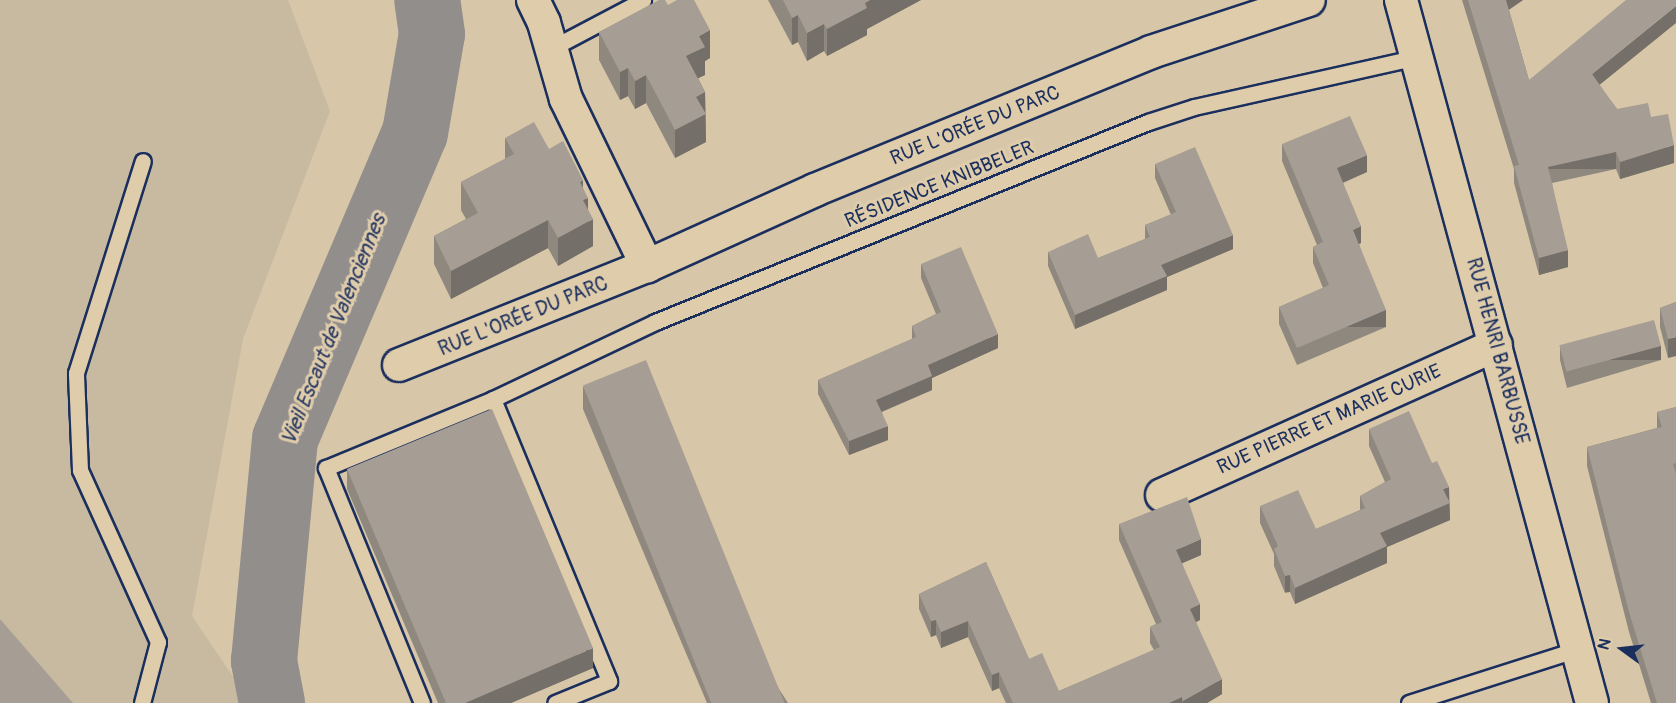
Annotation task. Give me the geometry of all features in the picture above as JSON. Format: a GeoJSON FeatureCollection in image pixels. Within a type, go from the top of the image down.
{"type":"FeatureCollection","features":[{"type":"Feature","properties":{"kind":"street"},"geometry":{"type":"LineString","coordinates":[[533,0],[552,48],[566,99],[647,266]]}},
{"type":"Feature","properties":{"kind":"street","name":"RUE L'ORÉE DU PARC"},"geometry":{"type":"LineString","coordinates":[[399,365],[647,266],[816,190],[1151,52],[1309,0]]}},
{"type":"Feature","properties":{"kind":"street","name":"RUE HENRI BARBUSSE"},"geometry":{"type":"LineString","coordinates":[[1401,0],[1592,703]]}},
{"type":"Feature","properties":{"kind":"street","name":"RUE PIERRE ET MARIE CURIE"},"geometry":{"type":"LineString","coordinates":[[1162,495],[1496,345]]}},
{"type":"Feature","properties":{"kind":"lane"},"geometry":{"type":"LineString","coordinates":[[552,48],[643,0]]}},
{"type":"Feature","properties":{"kind":"lane","name":"RÉSIDENCE KNIBBELER"},"geometry":{"type":"LineString","coordinates":[[422,703],[326,468],[493,399],[656,322],[1148,122],[1194,107],[1417,57]]}},
{"type":"Feature","properties":{"kind":"lane"},"geometry":{"type":"LineString","coordinates":[[142,703],[158,642],[80,470],[76,373],[143,161]]}},
{"type":"Feature","properties":{"kind":"lane"},"geometry":{"type":"LineString","coordinates":[[493,399],[609,681],[555,703]]}},
{"type":"Feature","properties":{"kind":"lane"},"geometry":{"type":"LineString","coordinates":[[1409,703],[1578,649]]}},
{"type":"Feature","properties":{"kind":"shaded area"},"geometry":{"type":"Polygon","coordinates":[[[0,0],[288,0],[330,111],[243,339],[192,616],[251,703],[0,703],[0,0]]]}},
{"type":"Feature","properties":{"kind":"building"},"geometry":{"type":"Polygon","coordinates":[[[659,0],[665,0],[668,5],[677,0],[694,0],[710,30],[699,36],[705,47],[686,56],[705,92],[696,97],[706,114],[675,130],[646,75],[635,81],[628,68],[620,72],[599,32],[659,0]]]}},
{"type":"Feature","properties":{"kind":"building"},"geometry":{"type":"Polygon","coordinates":[[[783,0],[870,0],[865,3],[867,8],[827,29],[824,24],[807,33],[798,15],[792,18],[783,0]]]}},
{"type":"Feature","properties":{"kind":"building"},"geometry":{"type":"Polygon","coordinates":[[[1468,0],[1506,0],[1529,80],[1626,0],[1676,0],[1676,6],[1592,74],[1617,109],[1648,103],[1651,117],[1668,114],[1674,145],[1620,162],[1616,152],[1548,167],[1568,250],[1539,258],[1514,166],[1519,165],[1468,0]]]}},
{"type":"Feature","properties":{"kind":"building"},"geometry":{"type":"Polygon","coordinates":[[[1350,116],[1367,155],[1337,168],[1361,226],[1353,230],[1386,310],[1297,348],[1279,307],[1329,285],[1313,247],[1323,242],[1282,144],[1350,116]]]}},
{"type":"Feature","properties":{"kind":"building"},"geometry":{"type":"Polygon","coordinates":[[[534,122],[549,149],[563,141],[583,180],[580,182],[588,198],[583,200],[593,219],[558,238],[548,220],[451,271],[434,236],[478,213],[461,182],[514,154],[505,138],[534,122]]]}},
{"type":"Feature","properties":{"kind":"building"},"geometry":{"type":"Polygon","coordinates":[[[1195,147],[1233,235],[1161,265],[1167,276],[1075,315],[1048,252],[1088,234],[1098,258],[1150,237],[1145,225],[1176,212],[1155,164],[1195,147]]]}},
{"type":"Feature","properties":{"kind":"building"},"geometry":{"type":"Polygon","coordinates":[[[961,247],[998,334],[928,365],[932,376],[876,400],[888,426],[849,441],[818,380],[916,337],[912,326],[941,312],[921,264],[961,247]]]}},
{"type":"Feature","properties":{"kind":"building"},"geometry":{"type":"Polygon","coordinates":[[[1676,302],[1676,337],[1668,339],[1660,308],[1676,302]]]}},
{"type":"Feature","properties":{"kind":"building"},"geometry":{"type":"Polygon","coordinates":[[[1654,320],[1661,346],[1566,371],[1559,345],[1654,320]]]}},
{"type":"Feature","properties":{"kind":"building"},"geometry":{"type":"Polygon","coordinates":[[[646,360],[785,703],[711,703],[583,385],[646,360]]]}},
{"type":"Feature","properties":{"kind":"building"},"geometry":{"type":"Polygon","coordinates":[[[1676,407],[1676,463],[1673,464],[1676,474],[1676,703],[1657,703],[1629,612],[1587,447],[1662,427],[1657,412],[1676,407]]]}},
{"type":"Feature","properties":{"kind":"building"},"geometry":{"type":"Polygon","coordinates":[[[492,409],[593,648],[465,703],[446,703],[347,469],[492,409]]]}},
{"type":"Feature","properties":{"kind":"building"},"geometry":{"type":"Polygon","coordinates":[[[1409,411],[1432,463],[1437,461],[1449,487],[1443,489],[1450,503],[1380,533],[1387,546],[1295,588],[1290,575],[1285,576],[1274,549],[1278,546],[1260,506],[1298,490],[1316,529],[1365,508],[1360,496],[1391,479],[1369,429],[1409,411]]]}},
{"type":"Feature","properties":{"kind":"building"},"geometry":{"type":"Polygon","coordinates":[[[1187,497],[1201,539],[1176,550],[1200,604],[1190,609],[1222,679],[1183,701],[1182,697],[1169,703],[1013,703],[999,672],[992,675],[968,621],[941,632],[936,620],[931,621],[919,594],[986,562],[1029,659],[1042,653],[1059,691],[1160,647],[1150,627],[1162,622],[1119,524],[1187,497]]]}},
{"type":"Feature","properties":{"kind":"building"},"geometry":{"type":"Polygon","coordinates":[[[0,619],[73,703],[0,703],[0,619]]]}},
{"type":"Feature","properties":{"kind":"waterway","name":"Vieil Escaut de Valenciennes"},"geometry":{"type":"LineString","coordinates":[[272,703],[264,661],[285,439],[415,133],[432,34],[427,0]]}}]}
